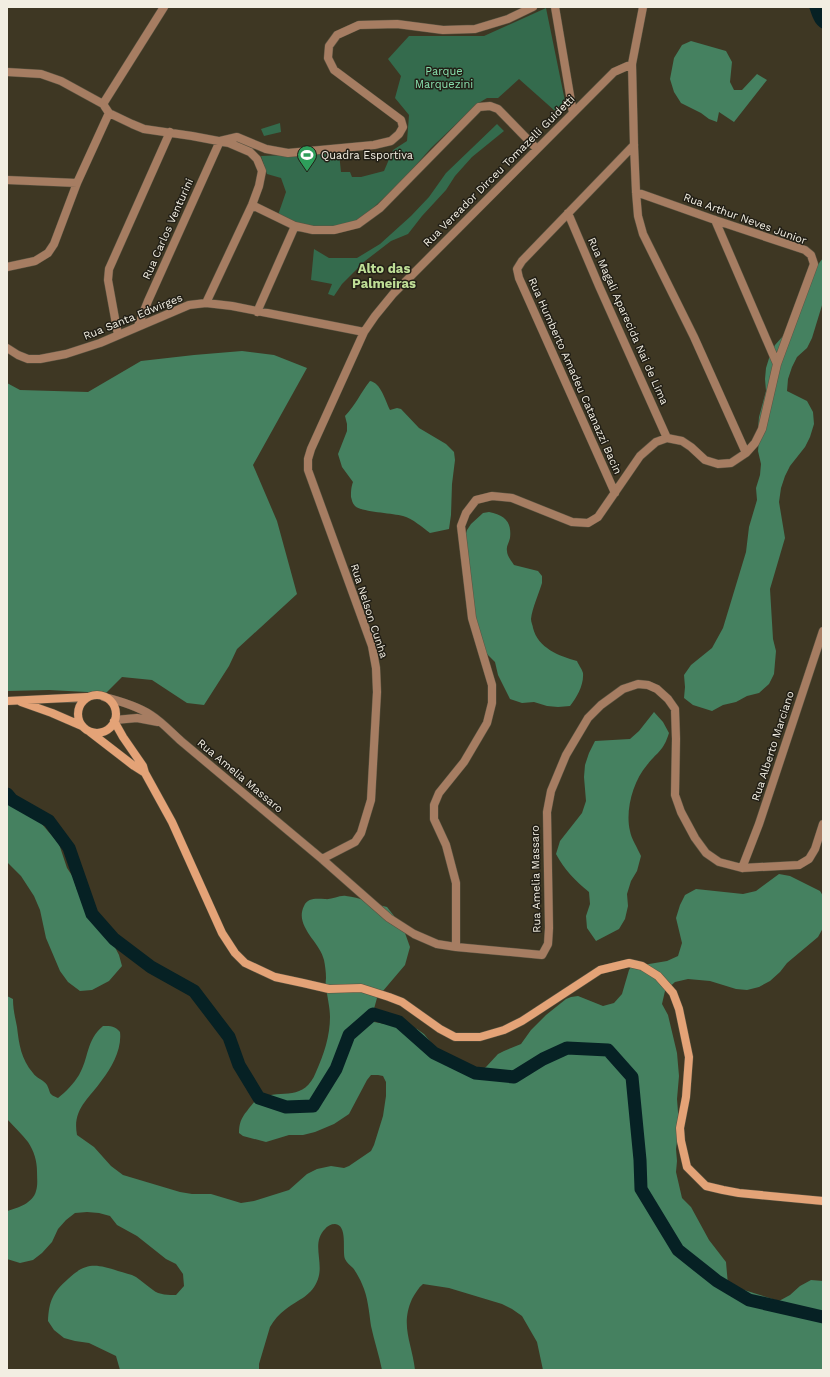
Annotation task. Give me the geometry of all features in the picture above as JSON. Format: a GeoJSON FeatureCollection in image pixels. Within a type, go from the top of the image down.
{"type":"FeatureCollection","features":[{"type":"Feature","properties":{"kind":"street"},"geometry":{"type":"LineString","coordinates":[[103,104],[164,7]]}},
{"type":"Feature","properties":{"kind":"street"},"geometry":{"type":"LineString","coordinates":[[220,142],[237,137],[266,149],[288,153],[374,145],[391,141],[399,134],[403,127],[401,120],[334,70],[328,58],[329,46],[337,35],[359,25],[397,24],[443,30],[475,29],[508,19],[532,7]]}},
{"type":"Feature","properties":{"kind":"street"},"geometry":{"type":"LineString","coordinates":[[555,7],[573,113]]}},
{"type":"Feature","properties":{"kind":"street"},"geometry":{"type":"LineString","coordinates":[[643,7],[632,64],[638,216],[643,234],[694,337],[746,453]]}},
{"type":"Feature","properties":{"kind":"street","name":"Rua Vereador Dirceu Tomazelli Guidetti"},"geometry":{"type":"LineString","coordinates":[[311,449],[364,332],[393,294],[614,72],[632,64]]}},
{"type":"Feature","properties":{"kind":"street"},"geometry":{"type":"LineString","coordinates":[[7,72],[41,74],[61,81],[103,104],[109,113],[144,129],[170,132],[229,143],[250,152],[257,159],[262,171],[259,186],[252,205],[206,303]]}},
{"type":"Feature","properties":{"kind":"street"},"geometry":{"type":"LineString","coordinates":[[252,205],[295,226],[313,230],[334,230],[358,224],[380,208],[479,107],[490,106],[498,110],[537,149]]}},
{"type":"Feature","properties":{"kind":"street"},"geometry":{"type":"LineString","coordinates":[[7,267],[36,261],[48,253],[54,244],[77,183],[109,113]]}},
{"type":"Feature","properties":{"kind":"street"},"geometry":{"type":"LineString","coordinates":[[118,335],[108,280],[109,269],[170,132]]}},
{"type":"Feature","properties":{"kind":"street","name":"Rua Carlos Venturini"},"geometry":{"type":"LineString","coordinates":[[138,326],[220,142]]}},
{"type":"Feature","properties":{"kind":"street","name":"Rua Humberto Amadeu Catanazzi Bacin"},"geometry":{"type":"LineString","coordinates":[[616,493],[519,278],[517,269],[522,261],[634,145]]}},
{"type":"Feature","properties":{"kind":"street"},"geometry":{"type":"LineString","coordinates":[[7,180],[77,183]]}},
{"type":"Feature","properties":{"kind":"street","name":"Rua Arthur Neves Junior"},"geometry":{"type":"LineString","coordinates":[[636,192],[805,250],[811,255],[814,264],[777,364],[762,429],[755,443],[746,453],[731,463],[718,464],[705,460],[682,441],[668,438]]}},
{"type":"Feature","properties":{"kind":"street","name":"Rua Magali Aparecida Nai de Lima"},"geometry":{"type":"LineString","coordinates":[[568,213],[599,286],[668,438]]}},
{"type":"Feature","properties":{"kind":"street"},"geometry":{"type":"LineString","coordinates":[[715,220],[777,364]]}},
{"type":"Feature","properties":{"kind":"street"},"geometry":{"type":"LineString","coordinates":[[257,312],[295,226]]}},
{"type":"Feature","properties":{"kind":"street","name":"Rua Santa Edwirges"},"geometry":{"type":"LineString","coordinates":[[7,348],[28,359],[40,359],[66,354],[100,343],[189,305],[206,303],[232,306],[364,332]]}},
{"type":"Feature","properties":{"kind":"street"},"geometry":{"type":"LineString","coordinates":[[456,947],[456,883],[446,846],[434,820],[434,805],[440,793],[472,749],[487,722],[492,703],[492,685],[472,618],[461,526],[466,513],[476,500],[492,496],[512,498],[572,522],[588,523],[598,517],[616,493],[640,456],[656,442],[668,438]]}},
{"type":"Feature","properties":{"kind":"street","name":"Rua Nelson Cunha"},"geometry":{"type":"LineString","coordinates":[[311,449],[308,459],[308,470],[372,646],[376,668],[377,692],[372,800],[361,833],[355,842],[322,859]]}},
{"type":"Feature","properties":{"kind":"street","name":"Rua Alberto Marciano"},"geometry":{"type":"LineString","coordinates":[[742,868],[759,824],[823,631]]}},
{"type":"Feature","properties":{"kind":"street","name":"Rua Amelia Massaro"},"geometry":{"type":"LineString","coordinates":[[104,697],[121,702],[149,714],[161,723],[322,859],[389,918],[414,934],[437,944],[542,955],[548,944],[549,928],[547,812],[551,791],[566,755],[588,718],[601,705],[623,689],[638,684],[648,685],[657,689],[668,699],[675,709],[675,795],[680,812],[695,838],[706,853],[719,862],[742,868]]}},
{"type":"Feature","properties":{"kind":"street"},"geometry":{"type":"LineString","coordinates":[[96,695],[104,697],[111,702],[114,705],[116,713],[114,721],[108,729],[99,733],[94,733],[52,713],[11,700],[87,697],[96,695]]}},
{"type":"Feature","properties":{"kind":"street"},"geometry":{"type":"LineString","coordinates":[[87,697],[81,703],[78,712],[79,722],[84,728],[145,773]]}},
{"type":"Feature","properties":{"kind":"street"},"geometry":{"type":"LineString","coordinates":[[114,721],[137,718],[161,723]]}},
{"type":"Feature","properties":{"kind":"street"},"geometry":{"type":"LineString","coordinates":[[114,721],[143,766],[145,773],[172,822],[222,933],[234,952],[245,963],[275,976],[303,983],[329,988],[361,988],[383,995],[402,1002],[455,1037],[469,1038],[480,1037],[504,1030],[522,1021],[600,970],[629,963],[642,966],[658,976],[673,993],[679,1009],[689,1057],[686,1097],[680,1128],[681,1142],[687,1167],[706,1186],[739,1193],[823,1201]]}},
{"type":"Feature","properties":{"kind":"street"},"geometry":{"type":"LineString","coordinates":[[742,868],[799,865],[809,859],[815,849],[822,834],[823,824]]}},
{"type":"Feature","properties":{"kind":"green space","name":"Parque Marquezini"},"geometry":{"type":"Polygon","coordinates":[[[546,8],[565,101],[555,111],[519,79],[498,98],[487,98],[477,104],[431,148],[401,182],[357,221],[334,228],[298,226],[278,215],[286,192],[281,178],[267,174],[261,156],[339,153],[341,172],[350,172],[352,177],[361,177],[384,171],[393,150],[407,141],[409,115],[395,98],[401,76],[388,59],[409,36],[484,36],[546,8]]]}},
{"type":"Feature","properties":{"kind":"green space"},"geometry":{"type":"Polygon","coordinates":[[[691,41],[726,51],[732,62],[730,82],[734,90],[742,90],[757,74],[767,80],[734,122],[719,112],[717,122],[709,119],[701,113],[681,103],[674,92],[670,79],[674,58],[682,45],[691,41]]]}},
{"type":"Feature","properties":{"kind":"green space"},"geometry":{"type":"Polygon","coordinates":[[[280,123],[281,132],[264,136],[261,129],[280,123]]]}},
{"type":"Feature","properties":{"kind":"green space"},"geometry":{"type":"Polygon","coordinates":[[[497,124],[504,131],[472,157],[408,234],[391,241],[365,261],[342,284],[334,296],[328,294],[332,284],[311,280],[314,249],[329,258],[357,258],[380,244],[411,216],[429,197],[446,173],[497,124]]]}},
{"type":"Feature","properties":{"kind":"green space"},"geometry":{"type":"Polygon","coordinates":[[[823,258],[823,302],[812,338],[807,348],[797,357],[788,379],[787,391],[807,401],[813,412],[814,424],[805,447],[790,466],[781,488],[779,502],[785,538],[770,589],[773,639],[776,651],[774,674],[769,684],[759,693],[747,696],[736,702],[723,705],[712,711],[693,705],[684,698],[684,675],[691,665],[712,648],[723,628],[746,552],[749,527],[757,500],[756,488],[760,475],[761,464],[758,451],[758,428],[759,417],[766,391],[766,368],[775,345],[783,336],[793,316],[806,280],[823,258]]]}},
{"type":"Feature","properties":{"kind":"green space"},"geometry":{"type":"Polygon","coordinates":[[[242,351],[274,355],[307,368],[253,465],[277,521],[297,594],[237,649],[229,666],[204,705],[187,703],[152,680],[122,677],[106,693],[49,690],[7,691],[7,383],[20,390],[88,392],[141,361],[242,351]]]}},
{"type":"Feature","properties":{"kind":"green space"},"geometry":{"type":"Polygon","coordinates":[[[370,381],[374,382],[380,388],[390,410],[397,408],[401,409],[419,428],[446,444],[454,452],[455,460],[449,529],[430,533],[407,517],[363,510],[353,504],[351,490],[353,482],[342,467],[338,454],[347,431],[345,416],[370,381]]]}},
{"type":"Feature","properties":{"kind":"green space"},"geometry":{"type":"Polygon","coordinates":[[[489,512],[503,517],[510,527],[510,538],[507,553],[514,565],[538,571],[542,576],[542,583],[531,619],[539,641],[556,654],[577,661],[583,673],[581,686],[570,706],[547,706],[534,702],[522,703],[510,699],[498,675],[495,662],[484,651],[478,630],[462,547],[467,530],[471,524],[483,513],[489,512]]]}},
{"type":"Feature","properties":{"kind":"green space"},"geometry":{"type":"Polygon","coordinates":[[[654,712],[663,722],[669,733],[662,748],[642,772],[631,796],[629,806],[630,831],[641,856],[637,871],[631,881],[627,894],[628,906],[625,919],[619,929],[596,941],[587,928],[586,916],[590,904],[589,892],[570,874],[556,854],[560,841],[582,813],[586,801],[584,777],[585,765],[595,741],[630,739],[639,731],[654,712]]]}},
{"type":"Feature","properties":{"kind":"green space"},"geometry":{"type":"Polygon","coordinates":[[[7,794],[16,800],[24,810],[35,816],[59,844],[67,868],[73,877],[77,890],[107,932],[119,955],[122,966],[109,981],[92,990],[80,991],[68,982],[60,971],[46,938],[40,910],[34,896],[21,876],[7,862],[7,794]]]}},
{"type":"Feature","properties":{"kind":"green space"},"geometry":{"type":"Polygon","coordinates":[[[779,874],[790,876],[820,891],[823,896],[823,928],[818,937],[787,963],[770,981],[759,987],[747,990],[736,989],[710,981],[688,979],[675,982],[665,991],[662,1004],[668,1015],[677,1053],[679,1076],[677,1099],[679,1125],[676,1149],[676,1172],[682,1198],[691,1207],[709,1240],[726,1262],[728,1285],[779,1301],[811,1280],[823,1281],[823,1370],[543,1370],[537,1342],[522,1316],[502,1304],[449,1288],[423,1284],[412,1299],[407,1318],[408,1334],[415,1370],[382,1370],[371,1326],[366,1294],[355,1271],[345,1259],[342,1229],[339,1225],[335,1224],[326,1228],[321,1234],[319,1240],[318,1246],[320,1266],[318,1279],[315,1285],[305,1297],[281,1313],[270,1327],[259,1364],[259,1370],[120,1370],[116,1356],[89,1343],[64,1338],[54,1330],[48,1321],[49,1308],[55,1293],[74,1273],[86,1267],[97,1266],[130,1274],[155,1292],[176,1295],[184,1286],[183,1274],[176,1264],[166,1259],[137,1236],[117,1225],[110,1216],[87,1212],[75,1213],[66,1220],[58,1229],[52,1242],[33,1260],[20,1263],[7,1259],[7,1211],[20,1207],[32,1199],[36,1191],[37,1182],[35,1156],[32,1149],[26,1139],[7,1119],[7,996],[13,999],[23,1057],[34,1075],[46,1083],[51,1094],[58,1098],[70,1087],[79,1075],[93,1037],[97,1031],[103,1026],[111,1026],[115,1027],[120,1032],[116,1058],[106,1075],[79,1111],[76,1126],[77,1135],[94,1147],[111,1166],[123,1175],[180,1192],[192,1194],[211,1194],[241,1203],[254,1201],[289,1190],[307,1174],[317,1169],[331,1166],[344,1168],[349,1166],[371,1151],[383,1116],[386,1096],[386,1082],[383,1076],[371,1075],[349,1114],[334,1124],[315,1132],[303,1135],[289,1135],[266,1142],[243,1136],[239,1133],[243,1116],[258,1099],[299,1091],[311,1081],[322,1058],[326,1045],[330,1017],[324,960],[322,953],[309,934],[302,920],[304,906],[308,901],[313,899],[328,899],[346,896],[387,907],[405,933],[410,947],[405,965],[377,998],[372,1016],[374,1022],[385,1024],[398,1023],[417,1029],[424,1034],[449,1067],[467,1072],[474,1072],[486,1067],[498,1054],[521,1044],[531,1030],[546,1015],[566,999],[578,996],[603,1006],[614,1003],[622,994],[631,967],[667,961],[678,956],[682,943],[676,918],[685,895],[696,889],[743,894],[756,891],[779,874]]]}},
{"type":"Feature","properties":{"kind":"water"},"geometry":{"type":"Polygon","coordinates":[[[809,7],[823,7],[823,29],[815,22],[809,7]]]}},
{"type":"Feature","properties":{"kind":"waterway"},"geometry":{"type":"LineString","coordinates":[[7,794],[12,800],[49,821],[69,848],[92,914],[114,939],[151,967],[194,991],[229,1037],[239,1065],[259,1098],[286,1107],[313,1106],[336,1069],[349,1035],[373,1014],[399,1022],[434,1053],[475,1073],[514,1077],[543,1059],[567,1048],[608,1050],[632,1077],[640,1160],[641,1189],[678,1250],[717,1281],[749,1300],[823,1317]]}},
{"type":"Feature","properties":{"kind":"place","name":"Quadra Esportiva"},"geometry":{"type":"Point","coordinates":[307,172]}},
{"type":"Feature","properties":{"kind":"district","name":"Alto das Palmeiras"},"geometry":{"type":"Point","coordinates":[384,276]}}]}
